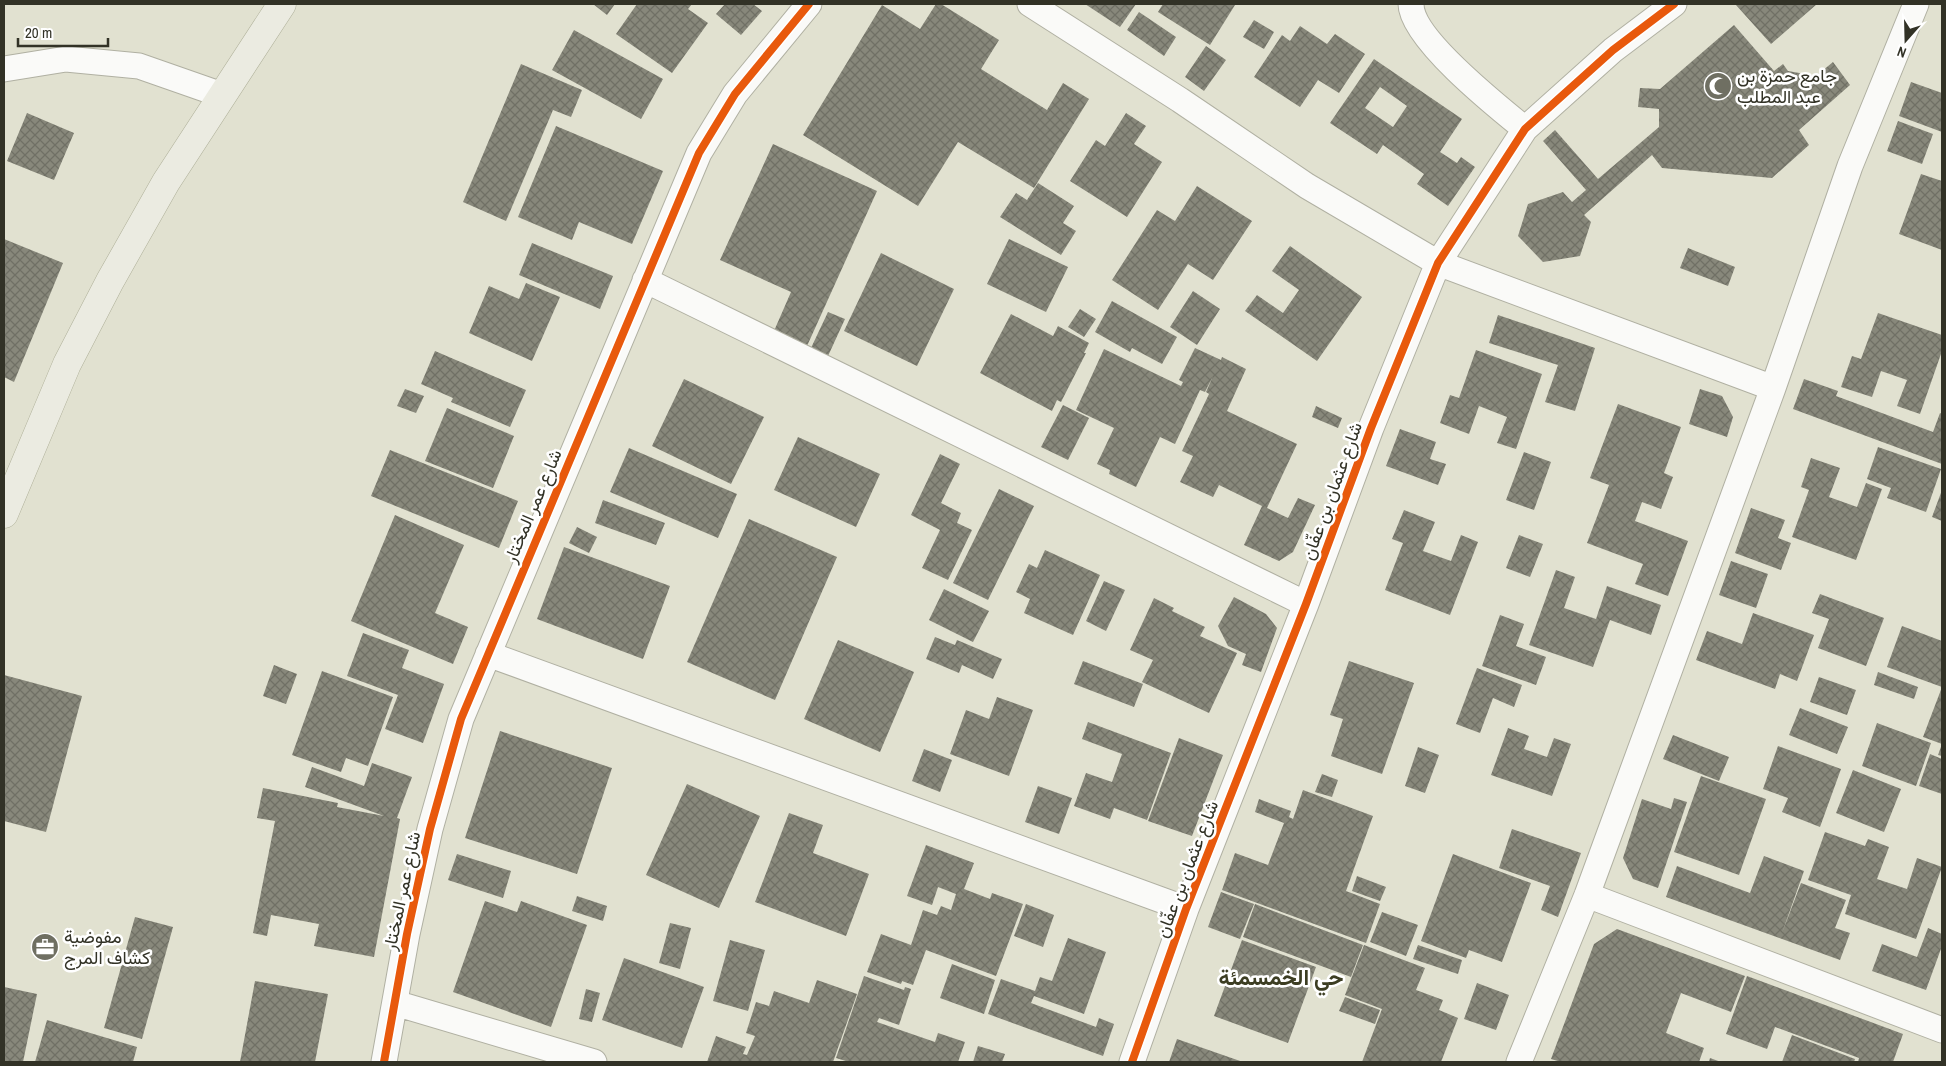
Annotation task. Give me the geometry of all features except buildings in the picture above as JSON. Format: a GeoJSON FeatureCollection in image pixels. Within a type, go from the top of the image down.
{"type":"FeatureCollection","features":[{"type":"Feature","properties":{"kind":"main road"},"geometry":{"type":"LineString","coordinates":[[4,514],[67,364],[110,281],[166,182],[282,4]]}},
{"type":"Feature","properties":{"kind":"street","name":"شارع عمر المختار"},"geometry":{"type":"LineString","coordinates":[[384,1062],[407,934],[430,829],[461,720],[644,280],[704,144],[734,94],[809,4]]}},
{"type":"Feature","properties":{"kind":"street"},"geometry":{"type":"LineString","coordinates":[[1030,4],[1180,100],[1308,186],[1438,263],[1772,388]]}},
{"type":"Feature","properties":{"kind":"street"},"geometry":{"type":"LineString","coordinates":[[1411,4],[1417,23],[1438,50],[1477,90],[1526,130]]}},
{"type":"Feature","properties":{"kind":"street","name":"شارع عثمان بن عفّان"},"geometry":{"type":"LineString","coordinates":[[1132,1062],[1186,909],[1306,604],[1371,428],[1438,263],[1526,130],[1613,50],[1674,4]]}},
{"type":"Feature","properties":{"kind":"street"},"geometry":{"type":"LineString","coordinates":[[1519,1062],[1586,895],[1772,388],[1850,166],[1916,4]]}},
{"type":"Feature","properties":{"kind":"street"},"geometry":{"type":"LineString","coordinates":[[4,69],[66,59],[139,66],[222,95]]}},
{"type":"Feature","properties":{"kind":"street"},"geometry":{"type":"LineString","coordinates":[[644,280],[1306,604]]}},
{"type":"Feature","properties":{"kind":"street"},"geometry":{"type":"LineString","coordinates":[[488,654],[1186,909]]}},
{"type":"Feature","properties":{"kind":"street"},"geometry":{"type":"LineString","coordinates":[[1586,895],[1942,1030]]}},
{"type":"Feature","properties":{"kind":"street"},"geometry":{"type":"LineString","coordinates":[[394,1003],[594,1062]]}},
{"type":"Feature","properties":{"kind":"cycle path"},"geometry":{"type":"LineString","coordinates":[[384,1062],[407,934],[430,829],[461,719],[699,153],[735,94],[809,4]]}},
{"type":"Feature","properties":{"kind":"cycle path"},"geometry":{"type":"LineString","coordinates":[[1132,1062],[1186,909],[1306,604],[1371,428],[1438,263],[1525,129],[1613,50],[1674,4]]}},
{"type":"Feature","properties":{"kind":"place","name":"جامع حمزة بن عبد المطلب"},"geometry":{"type":"Point","coordinates":[1718,86]}},
{"type":"Feature","properties":{"kind":"place","name":"مفوضية كشاف المرج"},"geometry":{"type":"Point","coordinates":[45,947]}},
{"type":"Feature","properties":{"kind":"district","name":"حي الخمسمئة"},"geometry":{"type":"Point","coordinates":[1281,977]}}]}
